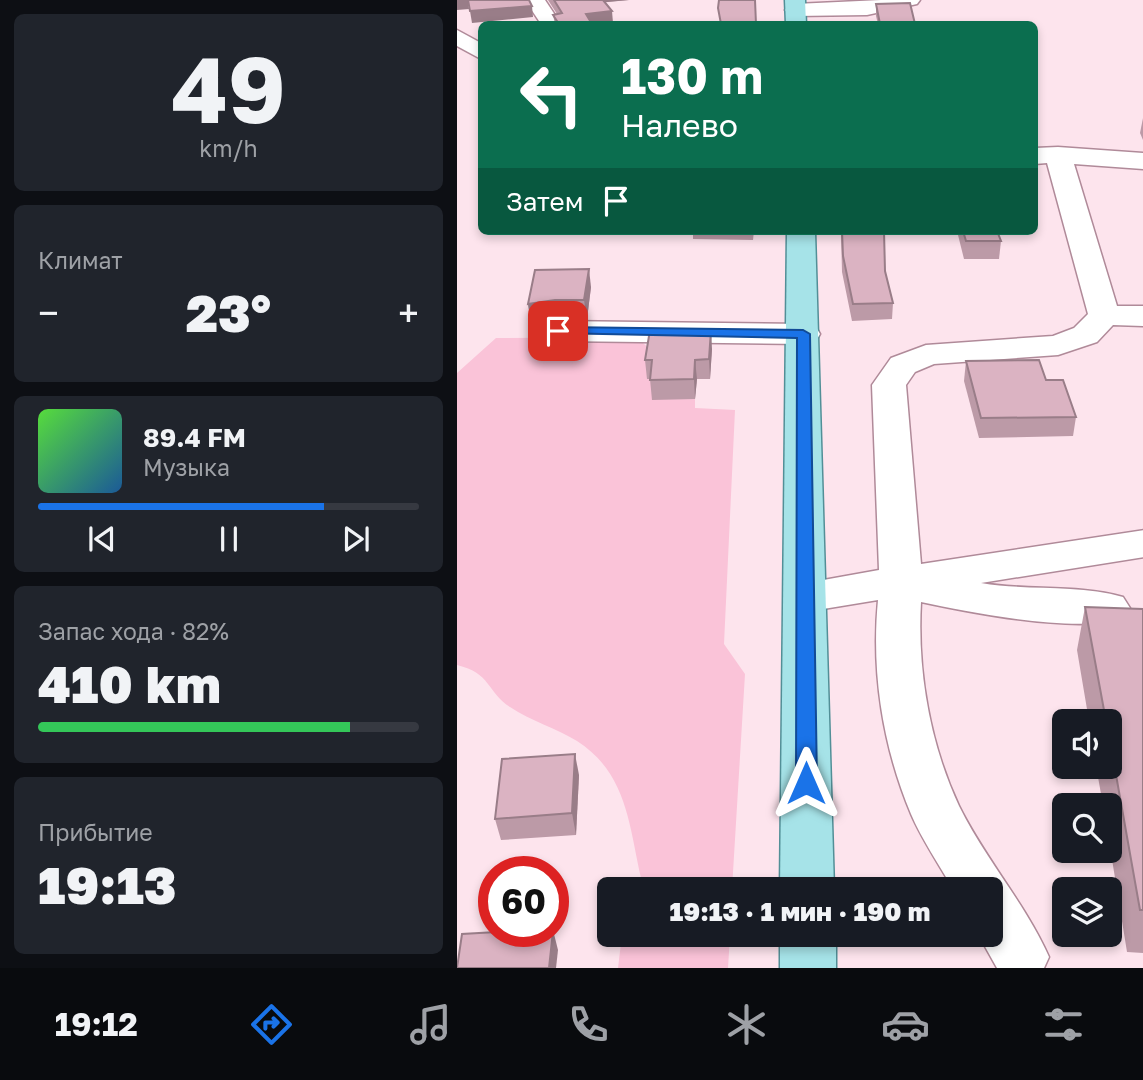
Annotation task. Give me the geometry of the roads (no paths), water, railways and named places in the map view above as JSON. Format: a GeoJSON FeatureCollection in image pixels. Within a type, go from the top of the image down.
{"type":"FeatureCollection","features":[{"type":"Feature","properties":{"kind":"main road"},"geometry":{"type":"LineString","coordinates":[[801,235],[807,877]]}},
{"type":"Feature","properties":{"kind":"main road"},"geometry":{"type":"LineString","coordinates":[[808,947],[808,968]]}},
{"type":"Feature","properties":{"kind":"street"},"geometry":{"type":"LineString","coordinates":[[535,0],[549,21]]}},
{"type":"Feature","properties":{"kind":"street"},"geometry":{"type":"LineString","coordinates":[[795,11],[841,11],[892,6],[910,0]]}},
{"type":"Feature","properties":{"kind":"street"},"geometry":{"type":"LineString","coordinates":[[457,36],[478,51]]}},
{"type":"Feature","properties":{"kind":"street"},"geometry":{"type":"LineString","coordinates":[[974,877],[937,814],[908,734],[897,634],[901,582],[889,384],[893,371],[911,359],[931,354],[1050,347],[1076,340],[1098,327],[1104,315],[1046,156],[1143,161]]}},
{"type":"Feature","properties":{"kind":"street"},"geometry":{"type":"LineString","coordinates":[[1104,315],[1143,316]]}},
{"type":"Feature","properties":{"kind":"street"},"geometry":{"type":"LineString","coordinates":[[558,331],[803,334]]}},
{"type":"Feature","properties":{"kind":"street"},"geometry":{"type":"LineString","coordinates":[[805,597],[1143,543]]}},
{"type":"Feature","properties":{"kind":"street"},"geometry":{"type":"LineString","coordinates":[[1062,557],[1125,609]]}},
{"type":"Feature","properties":{"kind":"street"},"geometry":{"type":"LineString","coordinates":[[901,582],[956,596],[1013,604],[1125,609]]}},
{"type":"Feature","properties":{"kind":"street"},"geometry":{"type":"LineString","coordinates":[[1003,925],[1027,964]]}}]}
